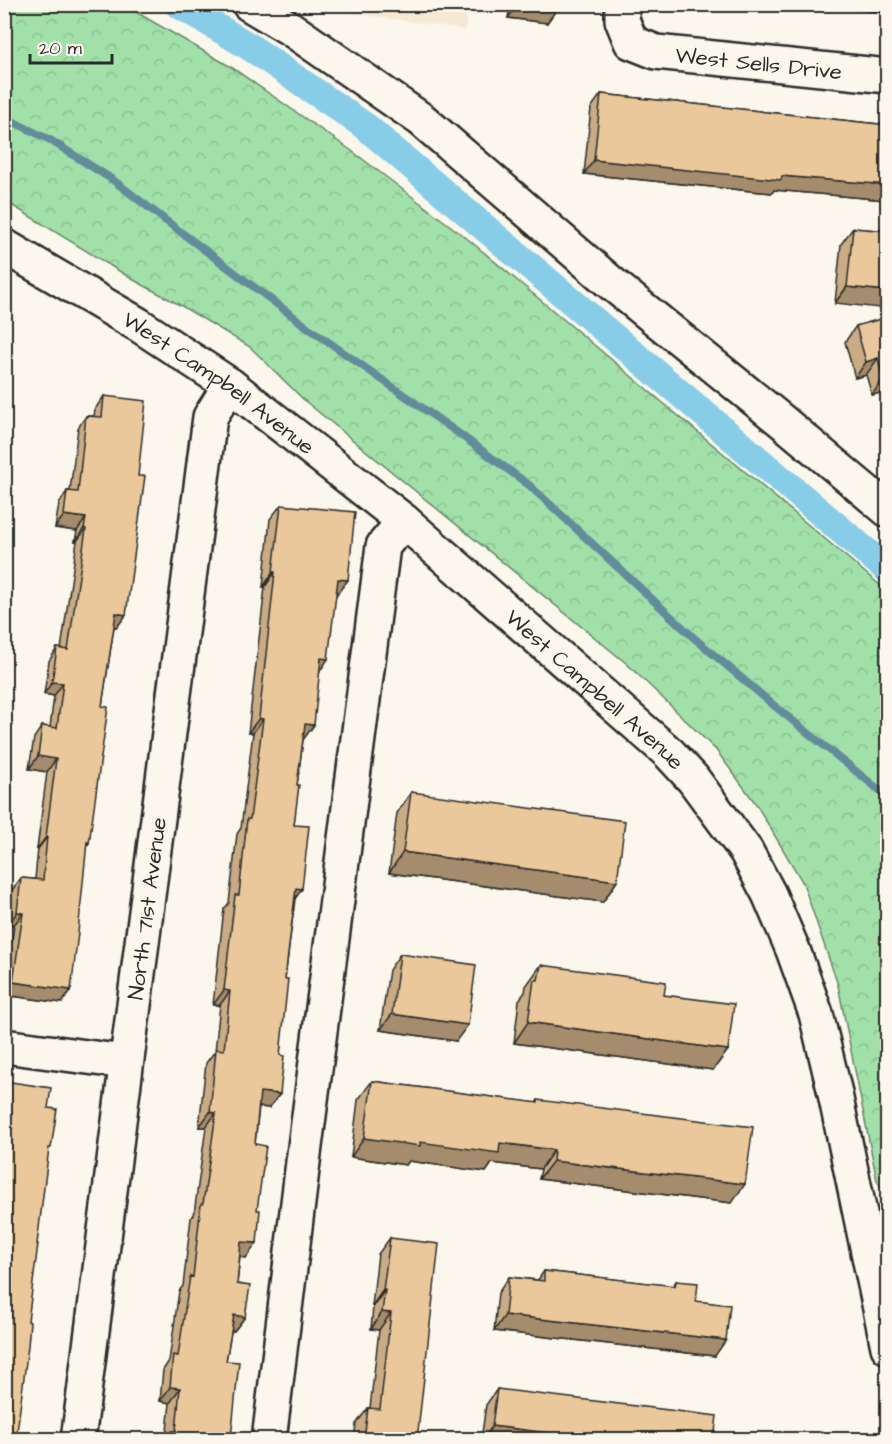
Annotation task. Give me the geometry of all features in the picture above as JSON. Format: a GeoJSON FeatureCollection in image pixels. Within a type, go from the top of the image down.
{"type":"FeatureCollection","features":[{"type":"Feature","properties":{"kind":"street"},"geometry":{"type":"LineString","coordinates":[[249,4],[291,29],[422,120],[609,282],[888,510]]}},
{"type":"Feature","properties":{"kind":"street","name":"West Sells Drive"},"geometry":{"type":"LineString","coordinates":[[622,4],[622,20],[631,42],[656,52],[888,76]]}},
{"type":"Feature","properties":{"kind":"street","name":"West Campbell Avenue"},"geometry":{"type":"LineString","coordinates":[[4,246],[139,325],[230,385],[404,521],[669,753],[693,779],[746,851],[769,894],[793,950],[816,1014],[848,1154],[875,1228],[888,1347]]}},
{"type":"Feature","properties":{"kind":"street","name":"North 71st Avenue"},"geometry":{"type":"LineString","coordinates":[[78,1440],[210,417],[230,385]]}},
{"type":"Feature","properties":{"kind":"street"},"geometry":{"type":"LineString","coordinates":[[269,1440],[383,546],[404,521]]}},
{"type":"Feature","properties":{"kind":"street"},"geometry":{"type":"LineString","coordinates":[[4,1046],[125,1062]]}},
{"type":"Feature","properties":{"kind":"shaded area"},"geometry":{"type":"Polygon","coordinates":[[[339,5],[468,5],[465,30],[353,13],[339,5]]]}},
{"type":"Feature","properties":{"kind":"green space"},"geometry":{"type":"Polygon","coordinates":[[[4,5],[124,5],[231,67],[352,151],[469,240],[887,591],[887,1196],[877,1181],[838,985],[803,883],[756,804],[716,750],[626,663],[305,401],[250,347],[132,279],[5,201],[4,5]]]}},
{"type":"Feature","properties":{"kind":"building"},"geometry":{"type":"Polygon","coordinates":[[[521,4],[558,4],[557,9],[521,4]]]}},
{"type":"Feature","properties":{"kind":"building"},"geometry":{"type":"Polygon","coordinates":[[[601,94],[888,125],[888,185],[782,176],[781,180],[594,160],[601,94]]]}},
{"type":"Feature","properties":{"kind":"building"},"geometry":{"type":"Polygon","coordinates":[[[853,228],[888,231],[888,291],[847,287],[853,228]]]}},
{"type":"Feature","properties":{"kind":"building"},"geometry":{"type":"Polygon","coordinates":[[[4,306],[10,307],[6,340],[4,340],[4,306]]]}},
{"type":"Feature","properties":{"kind":"building"},"geometry":{"type":"Polygon","coordinates":[[[888,317],[888,378],[883,379],[878,358],[866,362],[856,326],[888,317]]]}},
{"type":"Feature","properties":{"kind":"building"},"geometry":{"type":"Polygon","coordinates":[[[104,396],[146,401],[138,476],[145,476],[126,615],[116,613],[102,706],[108,707],[89,843],[87,842],[71,990],[13,982],[23,913],[17,912],[21,878],[43,880],[56,759],[38,756],[42,726],[57,728],[63,683],[52,682],[57,648],[68,650],[86,529],[84,528],[86,518],[64,515],[67,491],[78,492],[86,416],[102,417],[104,396]]]}},
{"type":"Feature","properties":{"kind":"building"},"geometry":{"type":"Polygon","coordinates":[[[281,505],[355,512],[348,580],[338,579],[328,659],[321,658],[314,725],[305,724],[294,825],[309,826],[302,889],[296,888],[285,979],[288,979],[280,1055],[284,1056],[280,1094],[260,1092],[255,1144],[266,1146],[257,1210],[260,1210],[257,1243],[241,1242],[237,1284],[250,1286],[245,1317],[234,1315],[226,1361],[239,1362],[231,1438],[243,1440],[171,1440],[172,1431],[176,1431],[180,1388],[170,1387],[173,1355],[178,1356],[190,1276],[193,1277],[201,1204],[203,1204],[216,1113],[210,1112],[216,1049],[224,1050],[230,991],[224,990],[235,895],[239,895],[247,819],[250,819],[263,719],[259,718],[281,505]]]}},
{"type":"Feature","properties":{"kind":"building"},"geometry":{"type":"Polygon","coordinates":[[[411,792],[625,821],[617,881],[403,852],[411,792]]]}},
{"type":"Feature","properties":{"kind":"building"},"geometry":{"type":"Polygon","coordinates":[[[400,954],[476,965],[468,1025],[392,1014],[400,954]]]}},
{"type":"Feature","properties":{"kind":"building"},"geometry":{"type":"Polygon","coordinates":[[[541,965],[666,982],[664,995],[734,1004],[728,1050],[528,1022],[534,980],[538,980],[541,965]]]}},
{"type":"Feature","properties":{"kind":"building"},"geometry":{"type":"Polygon","coordinates":[[[4,1081],[51,1088],[48,1108],[57,1109],[51,1148],[49,1148],[37,1244],[28,1321],[30,1322],[28,1346],[16,1440],[4,1440],[4,1160],[7,1142],[4,1142],[4,1081]]]}},
{"type":"Feature","properties":{"kind":"building"},"geometry":{"type":"Polygon","coordinates":[[[372,1081],[538,1103],[538,1100],[753,1127],[745,1184],[553,1161],[554,1150],[500,1143],[499,1153],[420,1142],[420,1146],[364,1138],[372,1081]]]}},
{"type":"Feature","properties":{"kind":"building"},"geometry":{"type":"Polygon","coordinates":[[[390,1238],[439,1244],[417,1440],[364,1440],[368,1408],[380,1409],[391,1313],[382,1312],[390,1238]]]}},
{"type":"Feature","properties":{"kind":"building"},"geometry":{"type":"Polygon","coordinates":[[[544,1271],[675,1286],[676,1281],[698,1283],[696,1301],[730,1305],[726,1340],[505,1315],[509,1277],[544,1281],[544,1271]]]}},
{"type":"Feature","properties":{"kind":"building"},"geometry":{"type":"Polygon","coordinates":[[[497,1389],[717,1416],[714,1440],[605,1440],[492,1426],[497,1389]]]}},
{"type":"Feature","properties":{"kind":"waterway"},"geometry":{"type":"LineString","coordinates":[[178,4],[250,47],[365,126],[888,570]]}},
{"type":"Feature","properties":{"kind":"waterway"},"geometry":{"type":"LineString","coordinates":[[4,117],[50,140],[113,180],[310,329],[529,485],[693,637],[888,797]]}}]}
